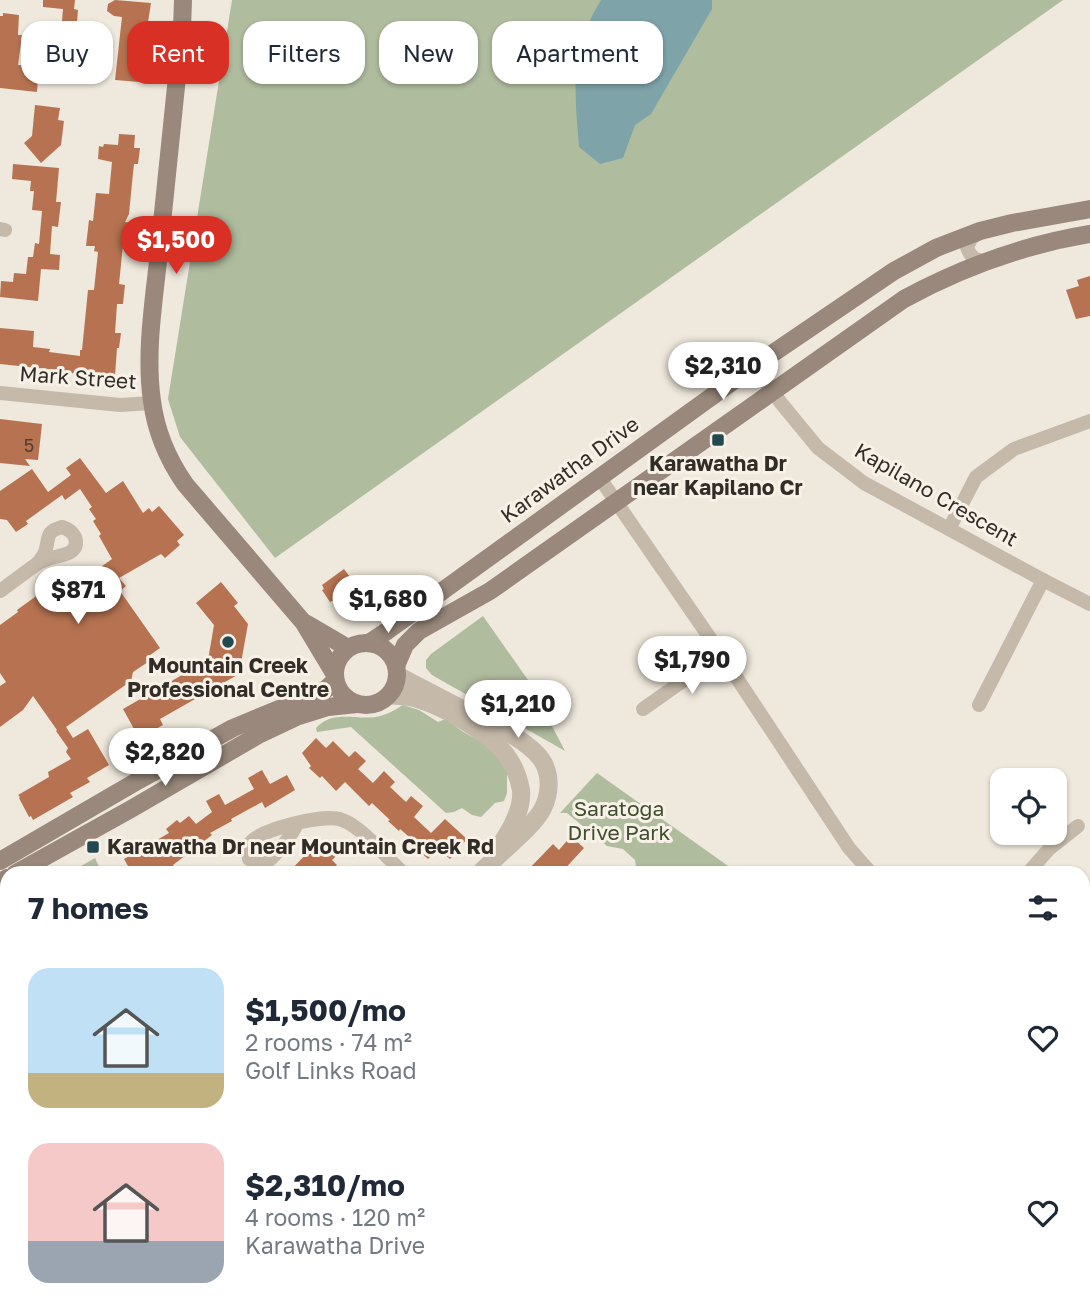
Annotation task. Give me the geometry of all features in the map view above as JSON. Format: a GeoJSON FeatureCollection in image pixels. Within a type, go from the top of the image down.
{"type":"FeatureCollection","features":[{"type":"Feature","properties":{"kind":"main road"},"geometry":{"type":"LineString","coordinates":[[183,0],[149,372],[160,440],[185,484],[304,623],[335,677],[342,695],[357,704]]}},
{"type":"Feature","properties":{"kind":"main road","name":"Karawatha Drive"},"geometry":{"type":"LineString","coordinates":[[369,643],[754,366],[894,271],[936,248],[980,231],[1090,209]]}},
{"type":"Feature","properties":{"kind":"main road"},"geometry":{"type":"LineString","coordinates":[[29,866],[260,734],[296,717],[328,708],[374,704],[389,695],[405,645],[419,631],[490,591],[904,299],[985,261],[1035,245],[1090,234]]}},
{"type":"Feature","properties":{"kind":"main road"},"geometry":{"type":"LineString","coordinates":[[304,623],[348,648]]}},
{"type":"Feature","properties":{"kind":"main road"},"geometry":{"type":"LineString","coordinates":[[0,861],[233,728],[312,698],[325,690],[335,677],[336,664],[348,648],[358,644],[378,645],[393,657],[397,671]]}},
{"type":"Feature","properties":{"kind":"street"},"geometry":{"type":"LineString","coordinates":[[980,231],[967,247],[969,254],[976,260],[985,261]]}},
{"type":"Feature","properties":{"kind":"street","name":"Kapilano Crescent"},"geometry":{"type":"LineString","coordinates":[[754,366],[818,448],[844,469],[864,483],[1090,604]]}},
{"type":"Feature","properties":{"kind":"street","name":"Mark Street"},"geometry":{"type":"LineString","coordinates":[[0,393],[120,405],[152,403]]}},
{"type":"Feature","properties":{"kind":"street"},"geometry":{"type":"LineString","coordinates":[[948,529],[976,477],[1014,449],[1090,421]]}},
{"type":"Feature","properties":{"kind":"street"},"geometry":{"type":"LineString","coordinates":[[599,477],[721,654],[849,848],[865,866]]}},
{"type":"Feature","properties":{"kind":"street"},"geometry":{"type":"LineString","coordinates":[[0,591],[38,563]]}},
{"type":"Feature","properties":{"kind":"street"},"geometry":{"type":"LineString","coordinates":[[979,705],[1043,580]]}},
{"type":"Feature","properties":{"kind":"street"},"geometry":{"type":"LineString","coordinates":[[643,709],[721,654]]}},
{"type":"Feature","properties":{"kind":"street"},"geometry":{"type":"LineString","coordinates":[[397,671],[510,734],[537,753],[545,764],[549,783],[542,811],[487,866]]}},
{"type":"Feature","properties":{"kind":"street"},"geometry":{"type":"LineString","coordinates":[[389,695],[410,697],[449,712],[494,742],[509,759],[521,792],[519,808],[511,829],[486,866]]}},
{"type":"Feature","properties":{"kind":"street"},"geometry":{"type":"LineString","coordinates":[[297,824],[318,818],[342,820],[357,828],[396,866]]}},
{"type":"Feature","properties":{"kind":"street"},"geometry":{"type":"LineString","coordinates":[[1033,866],[1049,849],[1078,826]]}},
{"type":"Feature","properties":{"kind":"green space"},"geometry":{"type":"Polygon","coordinates":[[[232,0],[1063,0],[275,558],[180,437],[168,399],[219,84],[229,84],[229,21],[232,0]]]}},
{"type":"Feature","properties":{"kind":"green space"},"geometry":{"type":"Polygon","coordinates":[[[483,616],[528,680],[565,751],[432,675],[426,668],[426,660],[431,654],[483,616]]]}},
{"type":"Feature","properties":{"kind":"green space"},"geometry":{"type":"Polygon","coordinates":[[[403,705],[419,710],[438,722],[446,719],[497,751],[507,773],[507,793],[504,801],[495,803],[481,817],[462,808],[446,813],[351,727],[317,732],[316,728],[329,719],[376,717],[403,705]]]}},
{"type":"Feature","properties":{"kind":"green space","name":"Saratoga Drive Park"},"geometry":{"type":"Polygon","coordinates":[[[597,773],[728,866],[636,866],[635,860],[623,849],[607,846],[567,813],[560,813],[597,773]]]}},
{"type":"Feature","properties":{"kind":"green space"},"geometry":{"type":"Polygon","coordinates":[[[95,858],[99,866],[81,866],[95,858]]]}},
{"type":"Feature","properties":{"kind":"water"},"geometry":{"type":"Polygon","coordinates":[[[601,0],[712,0],[712,9],[651,114],[635,125],[623,158],[600,164],[579,147],[575,84],[663,84],[663,21],[590,21],[601,0]]]}},
{"type":"Feature","properties":{"kind":"building"},"geometry":{"type":"Polygon","coordinates":[[[43,0],[75,0],[77,21],[62,21],[63,9],[43,7],[43,0]]]}},
{"type":"Feature","properties":{"kind":"building"},"geometry":{"type":"Polygon","coordinates":[[[115,0],[151,3],[148,21],[127,21],[127,81],[115,80],[122,17],[107,11],[108,4],[115,0]]]}},
{"type":"Feature","properties":{"kind":"building"},"geometry":{"type":"Polygon","coordinates":[[[3,13],[19,15],[18,35],[21,35],[21,42],[18,65],[21,65],[21,84],[38,84],[37,92],[0,88],[0,16],[3,16],[3,13]]]}},
{"type":"Feature","properties":{"kind":"building"},"geometry":{"type":"Polygon","coordinates":[[[35,105],[60,108],[58,120],[64,121],[61,145],[41,163],[24,143],[32,136],[35,105]]]}},
{"type":"Feature","properties":{"kind":"building"},"geometry":{"type":"Polygon","coordinates":[[[119,134],[135,135],[134,148],[140,148],[138,164],[134,164],[129,214],[125,222],[139,224],[138,236],[124,235],[119,284],[125,285],[123,304],[117,304],[115,333],[121,333],[115,376],[0,364],[0,328],[34,331],[33,347],[80,356],[88,290],[94,290],[98,252],[94,251],[95,246],[86,246],[89,220],[93,221],[96,193],[109,194],[112,162],[98,159],[99,146],[118,145],[119,134]]]}},
{"type":"Feature","properties":{"kind":"building"},"geometry":{"type":"Polygon","coordinates":[[[13,164],[59,168],[56,202],[61,202],[58,227],[52,226],[50,254],[60,255],[59,270],[41,269],[38,301],[0,297],[1,281],[13,282],[14,273],[26,274],[28,257],[33,257],[35,243],[39,244],[42,211],[32,210],[34,191],[30,191],[31,181],[12,179],[13,164]]]}},
{"type":"Feature","properties":{"kind":"building"},"geometry":{"type":"Polygon","coordinates":[[[1090,276],[1090,316],[1076,319],[1066,290],[1079,286],[1077,280],[1090,276]]]}},
{"type":"Feature","properties":{"kind":"building"},"geometry":{"type":"Polygon","coordinates":[[[0,419],[42,424],[38,460],[25,459],[30,466],[0,463],[0,419]]]}},
{"type":"Feature","properties":{"kind":"building"},"geometry":{"type":"Polygon","coordinates":[[[80,458],[106,493],[123,481],[143,513],[149,508],[152,512],[159,506],[184,535],[177,541],[180,545],[165,558],[161,554],[119,578],[126,586],[120,591],[160,648],[146,658],[148,662],[133,672],[131,681],[66,727],[73,738],[88,729],[109,765],[87,778],[90,782],[70,793],[73,797],[33,820],[18,795],[49,777],[48,772],[71,759],[66,752],[68,748],[33,696],[23,710],[0,727],[0,686],[6,682],[0,673],[0,625],[46,589],[47,591],[56,585],[58,588],[81,572],[83,576],[89,572],[91,574],[112,559],[93,521],[96,519],[89,509],[92,507],[80,489],[65,500],[62,495],[26,521],[28,524],[16,532],[7,520],[0,519],[0,491],[32,469],[48,492],[71,475],[66,468],[80,458]]]}},
{"type":"Feature","properties":{"kind":"building"},"geometry":{"type":"Polygon","coordinates":[[[344,569],[370,604],[354,615],[350,610],[344,614],[334,600],[330,602],[322,590],[322,585],[344,569]]]}},
{"type":"Feature","properties":{"kind":"building","name":"Mountain Creek Professional Centre"},"geometry":{"type":"Polygon","coordinates":[[[221,582],[238,603],[234,606],[248,624],[239,674],[160,719],[163,725],[139,738],[123,709],[208,660],[214,625],[196,603],[221,582]]]}},
{"type":"Feature","properties":{"kind":"building"},"geometry":{"type":"Polygon","coordinates":[[[316,738],[326,748],[333,741],[349,757],[355,751],[366,761],[358,769],[373,783],[384,771],[395,782],[390,787],[406,802],[411,796],[423,806],[414,817],[431,833],[445,819],[467,839],[450,859],[440,850],[428,859],[417,849],[420,846],[400,829],[399,831],[372,803],[369,806],[345,782],[336,791],[322,776],[320,778],[309,768],[311,766],[302,753],[316,738]]]}},
{"type":"Feature","properties":{"kind":"building"},"geometry":{"type":"Polygon","coordinates":[[[262,770],[270,784],[287,775],[295,790],[265,808],[262,802],[231,819],[232,821],[210,833],[212,835],[174,866],[128,866],[124,859],[169,833],[166,829],[177,820],[180,823],[189,816],[196,824],[212,812],[206,801],[219,794],[225,805],[254,789],[248,778],[262,770]]]}},
{"type":"Feature","properties":{"kind":"building"},"geometry":{"type":"Polygon","coordinates":[[[571,836],[584,848],[567,866],[532,866],[553,844],[559,850],[571,836]]]}},
{"type":"Feature","properties":{"kind":"building"},"geometry":{"type":"Polygon","coordinates":[[[323,842],[337,855],[332,860],[337,865],[295,866],[309,851],[311,853],[323,842]]]}},
{"type":"Feature","properties":{"kind":"place","name":"Karawatha Dr near Kapilano Cr"},"geometry":{"type":"Point","coordinates":[718,440]}},
{"type":"Feature","properties":{"kind":"place","name":"Mountain Creek Professional Centre"},"geometry":{"type":"Point","coordinates":[228,642]}},
{"type":"Feature","properties":{"kind":"place","name":"Karawatha Dr near Mountain Creek Rd"},"geometry":{"type":"Point","coordinates":[93,847]}}]}
